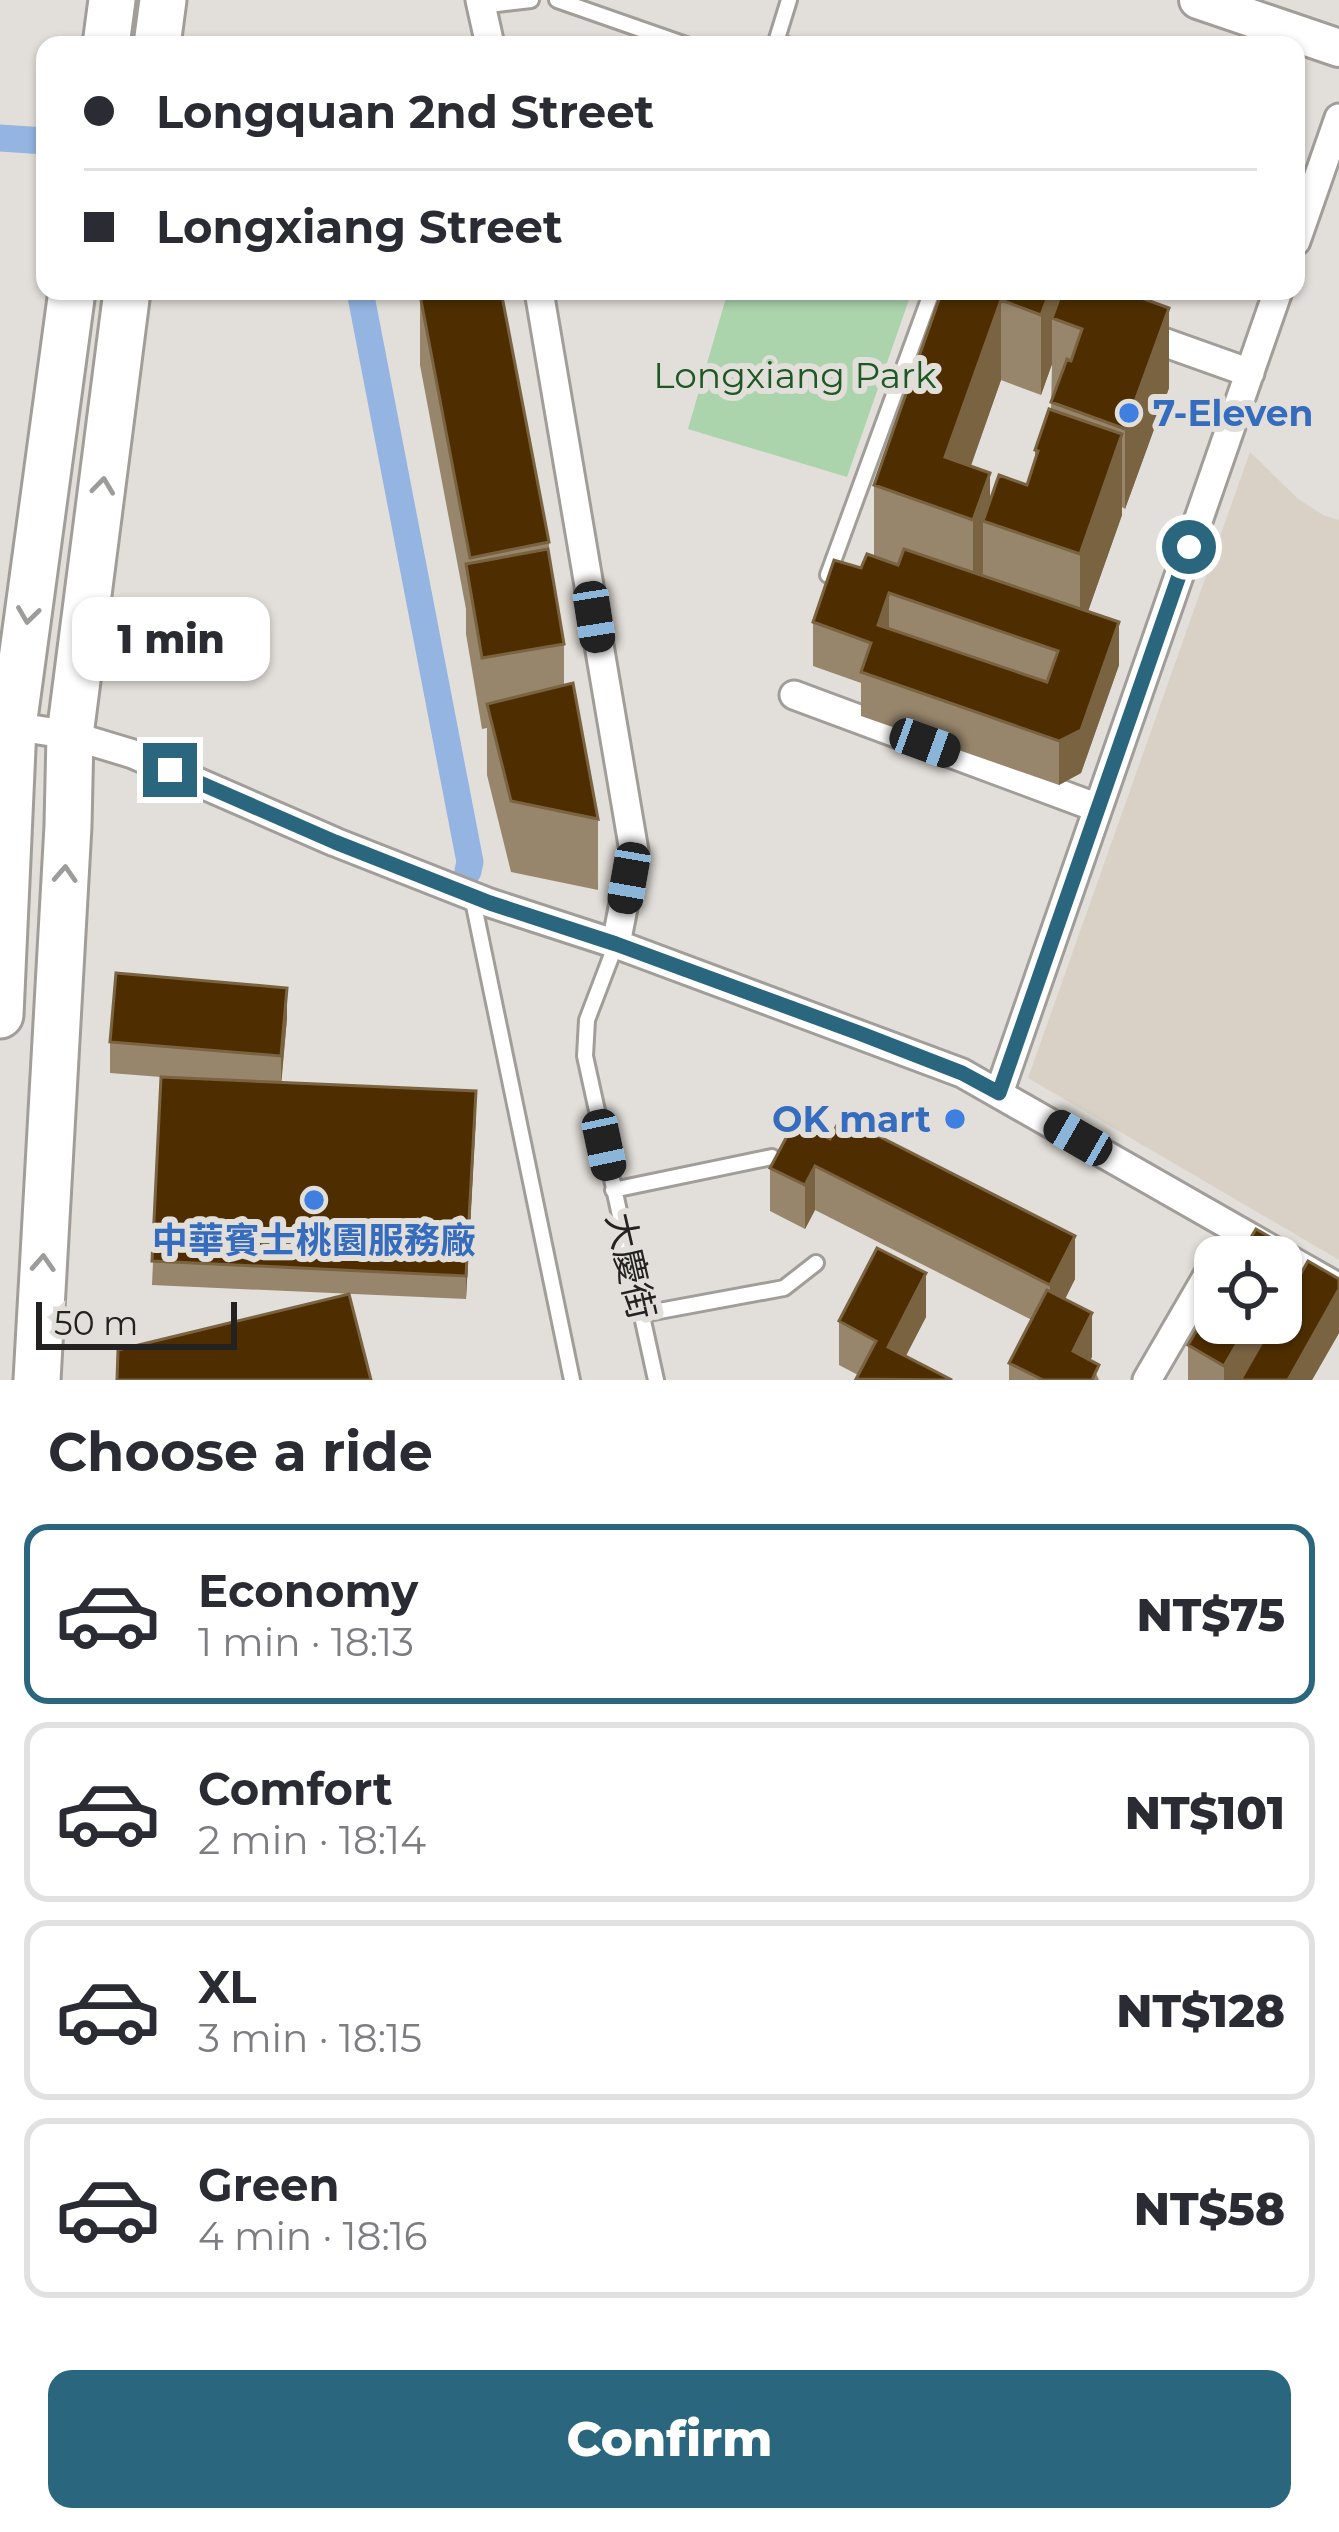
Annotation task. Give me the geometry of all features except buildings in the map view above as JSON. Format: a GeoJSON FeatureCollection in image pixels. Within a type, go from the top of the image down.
{"type":"FeatureCollection","features":[{"type":"Feature","properties":{"kind":"main road"},"geometry":{"type":"LineString","coordinates":[[107,36],[112,0]]}},
{"type":"Feature","properties":{"kind":"main road"},"geometry":{"type":"LineString","coordinates":[[159,36],[163,0]]}},
{"type":"Feature","properties":{"kind":"main road"},"geometry":{"type":"LineString","coordinates":[[0,1015],[13,726],[71,300]]}},
{"type":"Feature","properties":{"kind":"main road"},"geometry":{"type":"LineString","coordinates":[[37,1380],[70,735],[126,300]]}},
{"type":"Feature","properties":{"kind":"street"},"geometry":{"type":"LineString","coordinates":[[1198,0],[1304,36]]}},
{"type":"Feature","properties":{"kind":"street"},"geometry":{"type":"LineString","coordinates":[[481,3],[488,36]]}},
{"type":"Feature","properties":{"kind":"street"},"geometry":{"type":"LineString","coordinates":[[1305,36],[1339,48]]}},
{"type":"Feature","properties":{"kind":"street"},"geometry":{"type":"LineString","coordinates":[[1305,215],[1339,118]]}},
{"type":"Feature","properties":{"kind":"street"},"geometry":{"type":"LineString","coordinates":[[541,300],[634,851],[616,944]]}},
{"type":"Feature","properties":{"kind":"street"},"geometry":{"type":"LineString","coordinates":[[999,1093],[1275,300]]}},
{"type":"Feature","properties":{"kind":"street"},"geometry":{"type":"LineString","coordinates":[[1117,326],[1250,373]]}},
{"type":"Feature","properties":{"kind":"street"},"geometry":{"type":"LineString","coordinates":[[794,695],[1098,808]]}},
{"type":"Feature","properties":{"kind":"street"},"geometry":{"type":"LineString","coordinates":[[13,726],[70,735],[133,754],[472,896],[616,944],[962,1073],[1339,1288]]}},
{"type":"Feature","properties":{"kind":"street"},"geometry":{"type":"LineString","coordinates":[[1230,1236],[1235,1228]]}},
{"type":"Feature","properties":{"kind":"street"},"geometry":{"type":"LineString","coordinates":[[1147,1380],[1194,1299]]}},
{"type":"Feature","properties":{"kind":"lane"},"geometry":{"type":"LineString","coordinates":[[481,3],[531,0]]}},
{"type":"Feature","properties":{"kind":"lane"},"geometry":{"type":"LineString","coordinates":[[557,0],[660,36]]}},
{"type":"Feature","properties":{"kind":"lane"},"geometry":{"type":"LineString","coordinates":[[783,36],[789,0]]}},
{"type":"Feature","properties":{"kind":"lane"},"geometry":{"type":"LineString","coordinates":[[828,575],[929,300]]}},
{"type":"Feature","properties":{"kind":"lane"},"geometry":{"type":"LineString","coordinates":[[472,896],[572,1380]]}},
{"type":"Feature","properties":{"kind":"lane","name":"大慶街"},"geometry":{"type":"LineString","coordinates":[[616,944],[587,1020],[584,1056],[656,1380]]}},
{"type":"Feature","properties":{"kind":"lane"},"geometry":{"type":"LineString","coordinates":[[613,1190],[772,1157]]}},
{"type":"Feature","properties":{"kind":"lane"},"geometry":{"type":"LineString","coordinates":[[643,1314],[784,1288],[816,1263]]}},
{"type":"Feature","properties":{"kind":"shaded area"},"geometry":{"type":"Polygon","coordinates":[[[1250,452],[1297,498],[1339,520],[1339,1260],[1028,1078],[1250,452]]]}},
{"type":"Feature","properties":{"kind":"green space","name":"Longxiang Park"},"geometry":{"type":"Polygon","coordinates":[[[725,300],[909,300],[847,477],[688,429],[725,300]]]}},
{"type":"Feature","properties":{"kind":"waterway"},"geometry":{"type":"LineString","coordinates":[[0,138],[36,140]]}},
{"type":"Feature","properties":{"kind":"waterway"},"geometry":{"type":"LineString","coordinates":[[362,300],[470,862],[468,871]]}},
{"type":"Feature","properties":{"kind":"place","name":"7-Eleven"},"geometry":{"type":"Point","coordinates":[1129,413]}},
{"type":"Feature","properties":{"kind":"place","name":"OK mart"},"geometry":{"type":"Point","coordinates":[955,1119]}},
{"type":"Feature","properties":{"kind":"place","name":"中華賓士桃園服務廠"},"geometry":{"type":"Point","coordinates":[314,1200]}},
{"type":"Feature","properties":{"kind":"route"},"geometry":{"type":"LineString","coordinates":[[170,770],[490,903],[859,1033],[962,1073],[999,1093],[1189,547]]}}]}
